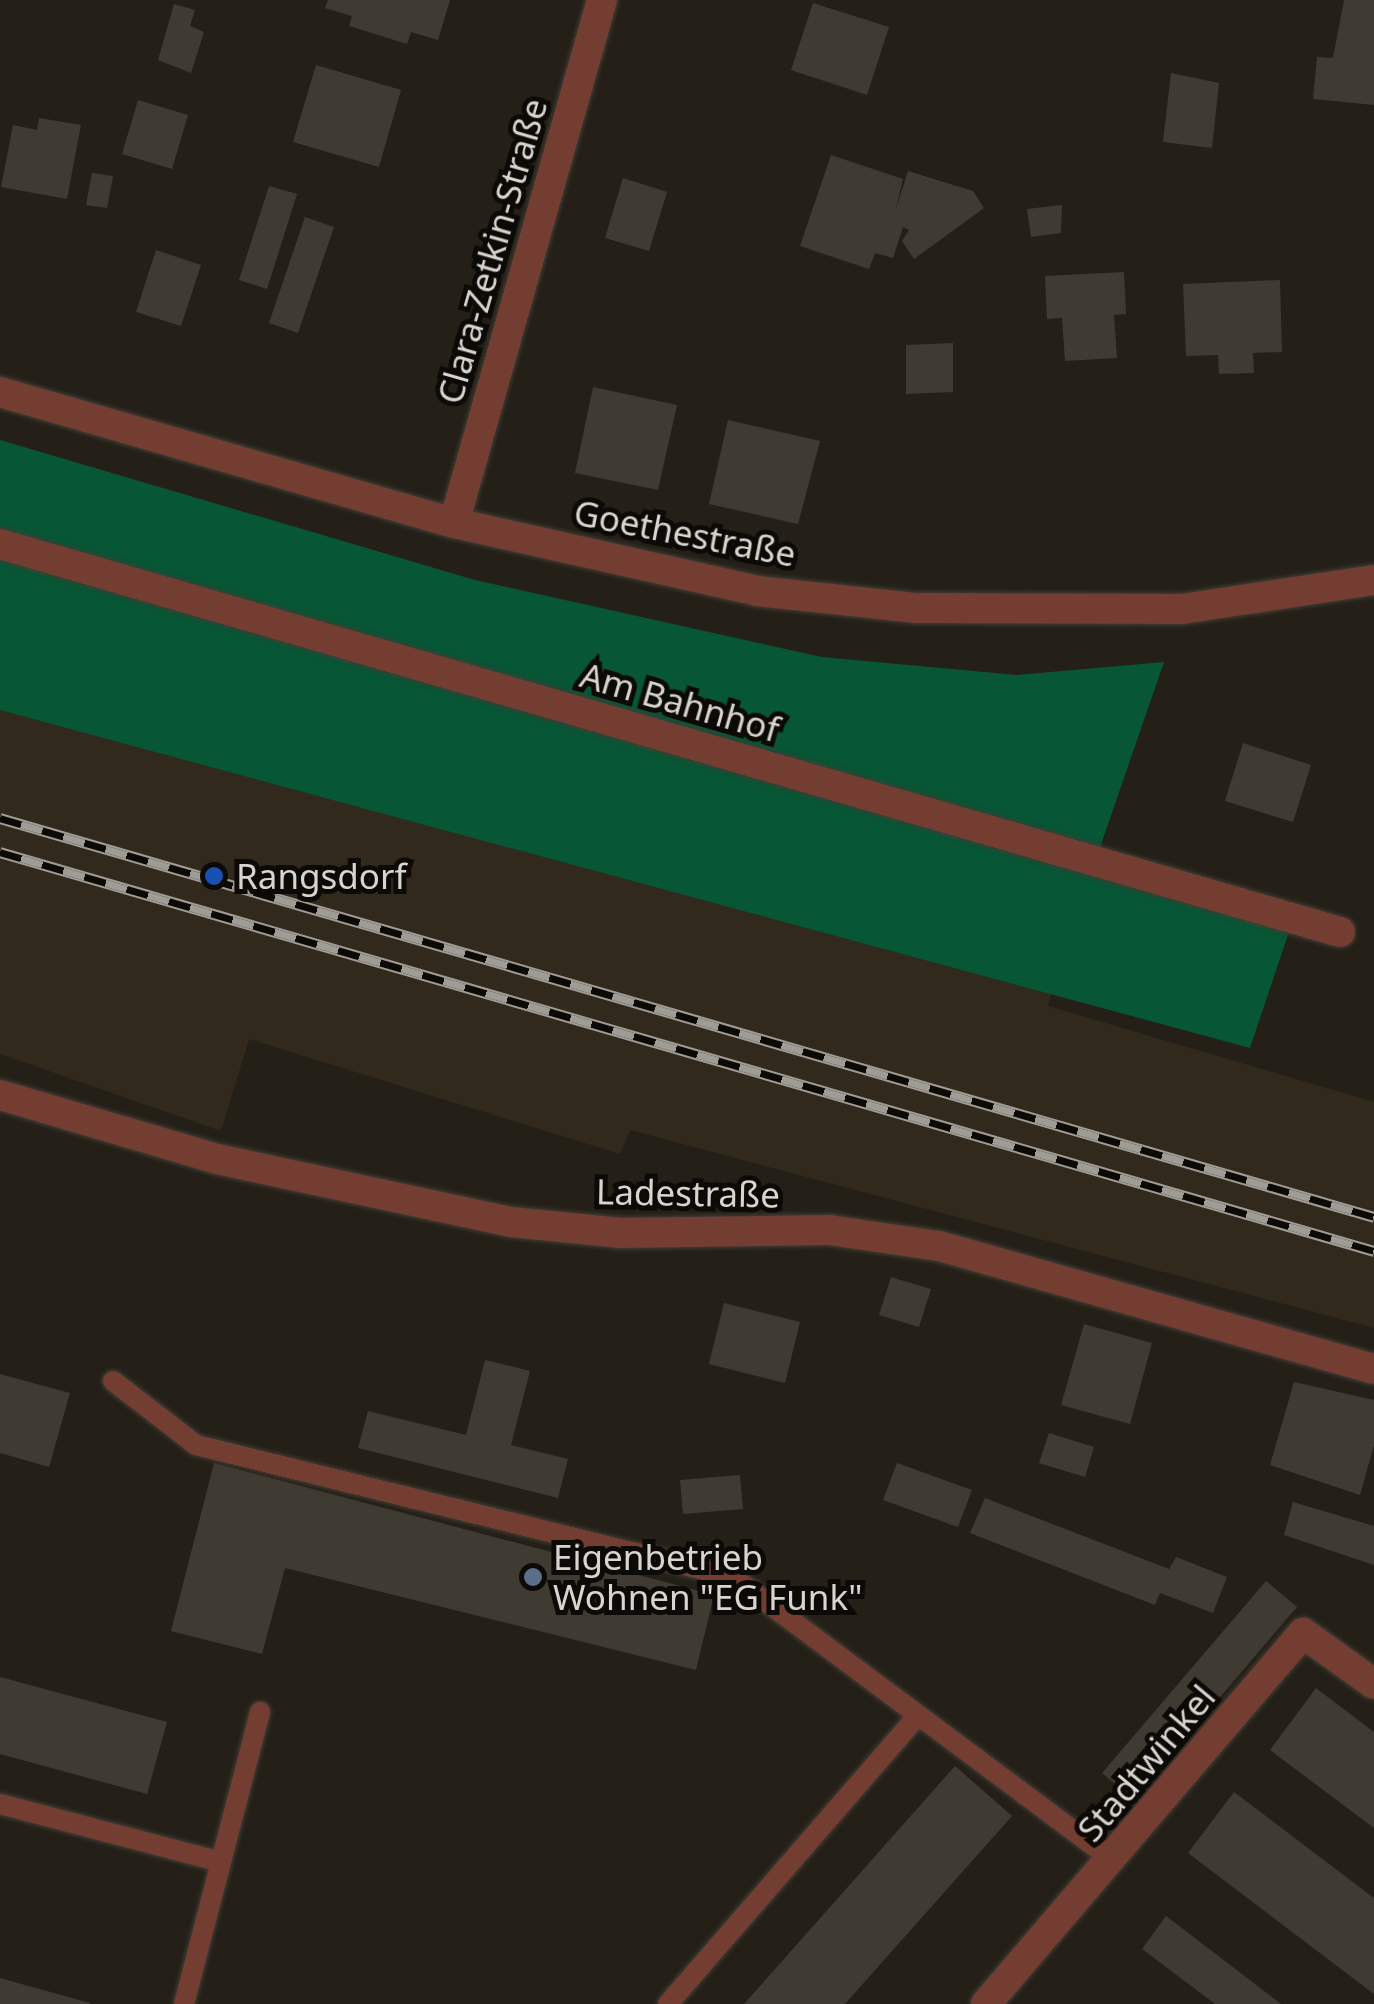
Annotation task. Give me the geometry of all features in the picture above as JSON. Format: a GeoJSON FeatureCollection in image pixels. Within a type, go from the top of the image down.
{"type":"FeatureCollection","features":[{"type":"Feature","properties":{"kind":"street","name":"Clara-Zetkin-Straße"},"geometry":{"type":"LineString","coordinates":[[454,523],[602,0]]}},
{"type":"Feature","properties":{"kind":"street","name":"Goethestraße"},"geometry":{"type":"LineString","coordinates":[[0,392],[454,523],[756,590],[917,608],[1182,608],[1374,580]]}},
{"type":"Feature","properties":{"kind":"street","name":"Am Bahnhof"},"geometry":{"type":"LineString","coordinates":[[0,544],[1340,932]]}},
{"type":"Feature","properties":{"kind":"street","name":"Ladestraße"},"geometry":{"type":"LineString","coordinates":[[0,1095],[217,1159],[510,1222],[621,1233],[828,1230],[938,1246],[1374,1370]]}},
{"type":"Feature","properties":{"kind":"street","name":"Stadtwinkel"},"geometry":{"type":"LineString","coordinates":[[986,2004],[1114,1860],[1302,1634],[1374,1684]]}},
{"type":"Feature","properties":{"kind":"lane"},"geometry":{"type":"LineString","coordinates":[[113,1381],[196,1445],[733,1578],[915,1719],[1114,1860]]}},
{"type":"Feature","properties":{"kind":"lane"},"geometry":{"type":"LineString","coordinates":[[184,2004],[260,1712]]}},
{"type":"Feature","properties":{"kind":"lane"},"geometry":{"type":"LineString","coordinates":[[668,2004],[915,1719]]}},
{"type":"Feature","properties":{"kind":"lane"},"geometry":{"type":"LineString","coordinates":[[0,1804],[221,1862]]}},
{"type":"Feature","properties":{"kind":"shaded area"},"geometry":{"type":"Polygon","coordinates":[[[0,549],[1087,872],[1048,1006],[1374,1102],[1374,1328],[630,1130],[620,1154],[249,1039],[221,1131],[0,1054],[0,549]]]}},
{"type":"Feature","properties":{"kind":"green space"},"geometry":{"type":"Polygon","coordinates":[[[0,440],[475,580],[822,657],[1017,675],[1164,662],[1096,859],[1291,926],[1250,1048],[0,710],[0,440]]]}},
{"type":"Feature","properties":{"kind":"building"},"geometry":{"type":"Polygon","coordinates":[[[328,0],[450,0],[438,40],[411,32],[407,44],[349,26],[352,16],[325,8],[328,0]]]}},
{"type":"Feature","properties":{"kind":"building"},"geometry":{"type":"Polygon","coordinates":[[[1344,0],[1374,0],[1374,105],[1313,99],[1317,57],[1333,58],[1344,0]]]}},
{"type":"Feature","properties":{"kind":"building"},"geometry":{"type":"Polygon","coordinates":[[[813,3],[889,27],[867,95],[791,70],[813,3]]]}},
{"type":"Feature","properties":{"kind":"building"},"geometry":{"type":"Polygon","coordinates":[[[174,4],[195,10],[190,26],[204,32],[191,73],[158,60],[174,4]]]}},
{"type":"Feature","properties":{"kind":"building"},"geometry":{"type":"Polygon","coordinates":[[[316,65],[401,90],[379,167],[293,142],[316,65]]]}},
{"type":"Feature","properties":{"kind":"building"},"geometry":{"type":"Polygon","coordinates":[[[1171,73],[1219,83],[1212,148],[1163,142],[1171,73]]]}},
{"type":"Feature","properties":{"kind":"building"},"geometry":{"type":"Polygon","coordinates":[[[138,100],[188,115],[172,169],[122,154],[138,100]]]}},
{"type":"Feature","properties":{"kind":"building"},"geometry":{"type":"Polygon","coordinates":[[[39,118],[81,125],[67,199],[1,187],[13,125],[37,130],[39,118]]]}},
{"type":"Feature","properties":{"kind":"building"},"geometry":{"type":"Polygon","coordinates":[[[831,155],[903,179],[895,212],[908,171],[973,191],[984,208],[914,259],[902,241],[909,230],[903,227],[893,258],[875,253],[869,269],[800,246],[831,155]]]}},
{"type":"Feature","properties":{"kind":"building"},"geometry":{"type":"Polygon","coordinates":[[[92,173],[113,176],[107,208],[86,205],[92,173]]]}},
{"type":"Feature","properties":{"kind":"building"},"geometry":{"type":"Polygon","coordinates":[[[623,178],[667,192],[649,251],[605,238],[623,178]]]}},
{"type":"Feature","properties":{"kind":"building"},"geometry":{"type":"Polygon","coordinates":[[[269,186],[297,194],[267,289],[239,280],[269,186]]]}},
{"type":"Feature","properties":{"kind":"building"},"geometry":{"type":"Polygon","coordinates":[[[1062,205],[1061,233],[1031,237],[1027,209],[1062,205]]]}},
{"type":"Feature","properties":{"kind":"building"},"geometry":{"type":"Polygon","coordinates":[[[305,217],[334,227],[298,333],[269,323],[305,217]]]}},
{"type":"Feature","properties":{"kind":"building"},"geometry":{"type":"Polygon","coordinates":[[[156,250],[201,265],[181,326],[136,312],[156,250]]]}},
{"type":"Feature","properties":{"kind":"building"},"geometry":{"type":"Polygon","coordinates":[[[1124,272],[1126,314],[1114,315],[1117,358],[1065,361],[1062,318],[1047,319],[1045,276],[1124,272]]]}},
{"type":"Feature","properties":{"kind":"building"},"geometry":{"type":"Polygon","coordinates":[[[1280,280],[1282,352],[1253,353],[1254,373],[1219,374],[1218,355],[1186,356],[1183,284],[1280,280]]]}},
{"type":"Feature","properties":{"kind":"building"},"geometry":{"type":"Polygon","coordinates":[[[953,343],[953,392],[906,394],[906,345],[953,343]]]}},
{"type":"Feature","properties":{"kind":"building"},"geometry":{"type":"Polygon","coordinates":[[[593,387],[677,405],[658,490],[575,473],[593,387]]]}},
{"type":"Feature","properties":{"kind":"building"},"geometry":{"type":"Polygon","coordinates":[[[728,420],[820,441],[798,524],[709,504],[728,420]]]}},
{"type":"Feature","properties":{"kind":"building"},"geometry":{"type":"Polygon","coordinates":[[[1243,743],[1311,765],[1293,822],[1225,801],[1243,743]]]}},
{"type":"Feature","properties":{"kind":"building"},"geometry":{"type":"Polygon","coordinates":[[[891,1277],[931,1289],[919,1327],[879,1315],[891,1277]]]}},
{"type":"Feature","properties":{"kind":"building"},"geometry":{"type":"Polygon","coordinates":[[[724,1303],[800,1322],[785,1383],[709,1364],[724,1303]]]}},
{"type":"Feature","properties":{"kind":"building"},"geometry":{"type":"Polygon","coordinates":[[[1084,1324],[1152,1343],[1130,1424],[1061,1405],[1084,1324]]]}},
{"type":"Feature","properties":{"kind":"building"},"geometry":{"type":"Polygon","coordinates":[[[485,1360],[530,1371],[511,1445],[568,1459],[558,1498],[358,1448],[368,1411],[466,1435],[485,1360]]]}},
{"type":"Feature","properties":{"kind":"building"},"geometry":{"type":"Polygon","coordinates":[[[0,1374],[70,1393],[49,1467],[0,1453],[0,1374]]]}},
{"type":"Feature","properties":{"kind":"building"},"geometry":{"type":"Polygon","coordinates":[[[1294,1382],[1374,1400],[1374,1445],[1360,1495],[1270,1465],[1294,1382]]]}},
{"type":"Feature","properties":{"kind":"building"},"geometry":{"type":"Polygon","coordinates":[[[1049,1433],[1094,1447],[1085,1477],[1039,1463],[1049,1433]]]}},
{"type":"Feature","properties":{"kind":"building"},"geometry":{"type":"Polygon","coordinates":[[[214,1463],[714,1595],[696,1670],[285,1568],[262,1654],[171,1631],[214,1463]]]}},
{"type":"Feature","properties":{"kind":"building"},"geometry":{"type":"Polygon","coordinates":[[[897,1463],[972,1490],[958,1527],[883,1500],[897,1463]]]}},
{"type":"Feature","properties":{"kind":"building"},"geometry":{"type":"Polygon","coordinates":[[[740,1475],[743,1509],[683,1514],[680,1480],[740,1475]]]}},
{"type":"Feature","properties":{"kind":"building"},"geometry":{"type":"Polygon","coordinates":[[[985,1498],[1169,1569],[1176,1557],[1227,1577],[1213,1613],[1160,1593],[1155,1605],[970,1533],[985,1498]]]}},
{"type":"Feature","properties":{"kind":"building"},"geometry":{"type":"Polygon","coordinates":[[[1293,1502],[1374,1526],[1374,1565],[1284,1535],[1293,1502]]]}},
{"type":"Feature","properties":{"kind":"building"},"geometry":{"type":"Polygon","coordinates":[[[1266,1581],[1297,1607],[1133,1799],[1102,1773],[1266,1581]]]}},
{"type":"Feature","properties":{"kind":"building"},"geometry":{"type":"Polygon","coordinates":[[[0,1677],[167,1722],[147,1794],[0,1754],[0,1677]]]}},
{"type":"Feature","properties":{"kind":"building"},"geometry":{"type":"Polygon","coordinates":[[[1316,1688],[1374,1732],[1374,1828],[1270,1750],[1316,1688]]]}},
{"type":"Feature","properties":{"kind":"building"},"geometry":{"type":"Polygon","coordinates":[[[955,1766],[1012,1816],[845,2004],[744,2004],[955,1766]]]}},
{"type":"Feature","properties":{"kind":"building"},"geometry":{"type":"Polygon","coordinates":[[[1234,1792],[1374,1898],[1374,1994],[1188,1853],[1234,1792]]]}},
{"type":"Feature","properties":{"kind":"building"},"geometry":{"type":"Polygon","coordinates":[[[1166,1916],[1281,2004],[1215,2004],[1142,1949],[1166,1916]]]}},
{"type":"Feature","properties":{"kind":"building"},"geometry":{"type":"Polygon","coordinates":[[[0,1978],[90,2003],[90,2004],[0,2004],[0,1978]]]}},
{"type":"Feature","properties":{"kind":"railway"},"geometry":{"type":"LineString","coordinates":[[0,818],[1374,1217]]}},
{"type":"Feature","properties":{"kind":"railway"},"geometry":{"type":"LineString","coordinates":[[0,852],[1374,1251]]}},
{"type":"Feature","properties":{"kind":"place","name":"Rangsdorf"},"geometry":{"type":"Point","coordinates":[214,876]}},
{"type":"Feature","properties":{"kind":"place","name":"Eigenbetrieb Wohnen \"EG Funk\""},"geometry":{"type":"Point","coordinates":[533,1577]}}]}
